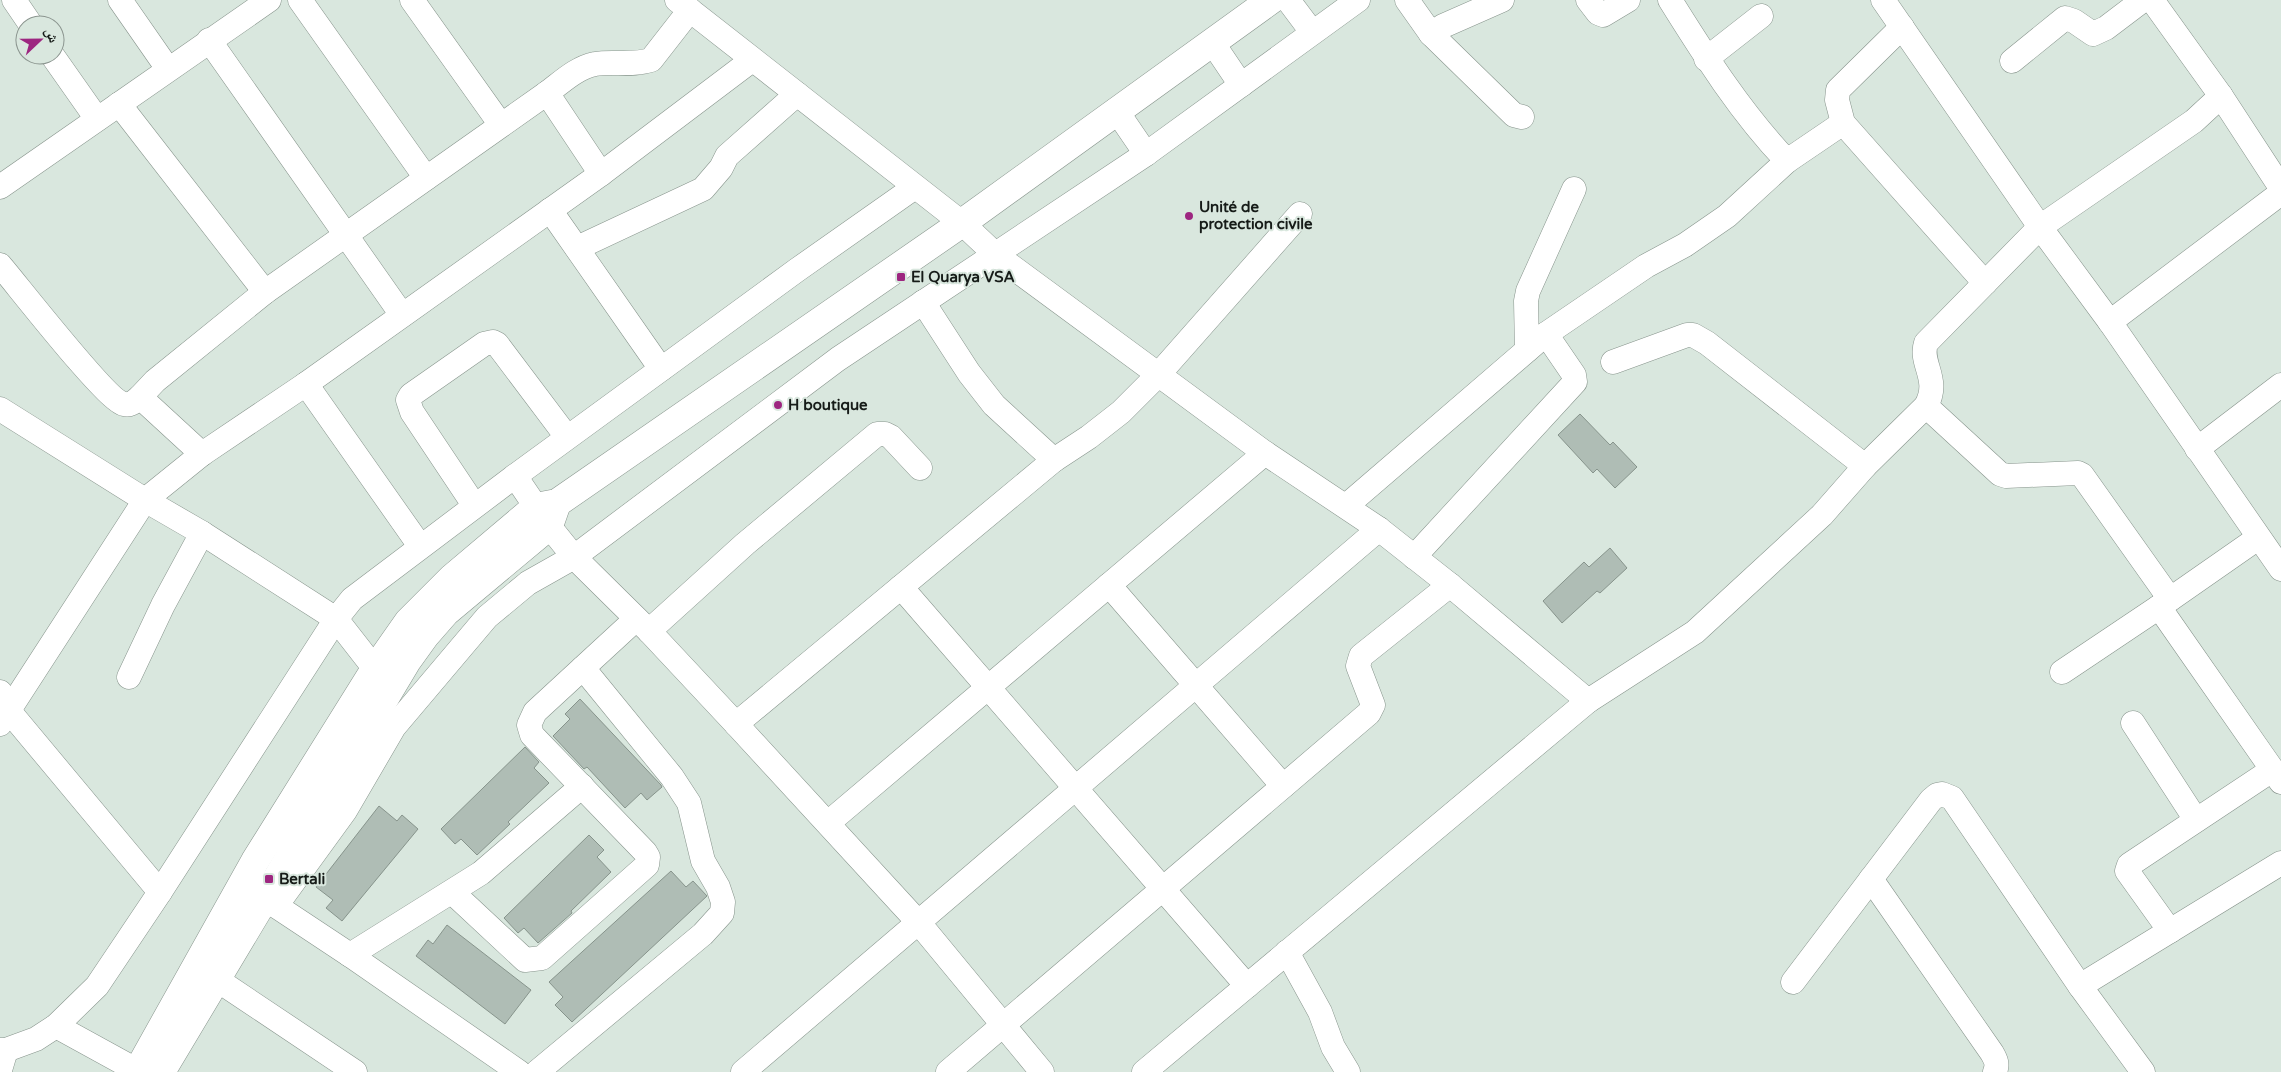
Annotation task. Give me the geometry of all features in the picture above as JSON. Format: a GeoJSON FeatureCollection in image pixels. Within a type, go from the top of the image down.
{"type":"FeatureCollection","features":[{"type":"Feature","properties":{"kind":"highway"},"geometry":{"type":"LineString","coordinates":[[145,1072],[255,861],[375,669],[408,622],[452,578],[962,223],[1116,110],[1271,0]]}},
{"type":"Feature","properties":{"kind":"highway"},"geometry":{"type":"LineString","coordinates":[[145,1072],[216,979],[270,902],[407,661],[424,636],[547,512]]}},
{"type":"Feature","properties":{"kind":"street"},"geometry":{"type":"LineString","coordinates":[[14,0],[24,15]]}},
{"type":"Feature","properties":{"kind":"street"},"geometry":{"type":"LineString","coordinates":[[120,0],[168,69]]}},
{"type":"Feature","properties":{"kind":"street"},"geometry":{"type":"LineString","coordinates":[[300,0],[426,178]]}},
{"type":"Feature","properties":{"kind":"street"},"geometry":{"type":"LineString","coordinates":[[412,0],[501,125]]}},
{"type":"Feature","properties":{"kind":"street"},"geometry":{"type":"LineString","coordinates":[[1288,0],[1312,32]]}},
{"type":"Feature","properties":{"kind":"street"},"geometry":{"type":"LineString","coordinates":[[518,1072],[350,955],[270,902],[345,811],[394,728],[487,617],[528,584],[574,557],[838,359],[1146,154],[1358,0]]}},
{"type":"Feature","properties":{"kind":"street"},"geometry":{"type":"LineString","coordinates":[[1407,0],[1431,34],[1514,116],[1522,117]]}},
{"type":"Feature","properties":{"kind":"street"},"geometry":{"type":"LineString","coordinates":[[1431,34],[1443,26],[1502,0]]}},
{"type":"Feature","properties":{"kind":"street"},"geometry":{"type":"LineString","coordinates":[[1588,0],[1598,13],[1603,15],[1628,0]]}},
{"type":"Feature","properties":{"kind":"street"},"geometry":{"type":"LineString","coordinates":[[1670,0],[1706,59],[1762,134],[1786,161]]}},
{"type":"Feature","properties":{"kind":"street"},"geometry":{"type":"LineString","coordinates":[[1884,0],[2040,227],[2110,322],[2281,569]]}},
{"type":"Feature","properties":{"kind":"street"},"geometry":{"type":"LineString","coordinates":[[2012,61],[2065,18],[2074,21],[2093,34],[2106,28],[2143,0]]}},
{"type":"Feature","properties":{"kind":"street"},"geometry":{"type":"LineString","coordinates":[[2152,0],[2221,96],[2281,188]]}},
{"type":"Feature","properties":{"kind":"street"},"geometry":{"type":"LineString","coordinates":[[0,265],[113,398],[126,405],[134,402],[155,381],[265,292],[547,93],[573,72],[595,64],[650,60],[683,3],[752,60],[962,223],[996,255],[1265,453],[1379,529],[1450,585],[1588,701]]}},
{"type":"Feature","properties":{"kind":"street"},"geometry":{"type":"LineString","coordinates":[[0,187],[209,40],[255,4]]}},
{"type":"Feature","properties":{"kind":"street"},"geometry":{"type":"LineString","coordinates":[[1706,59],[1761,16]]}},
{"type":"Feature","properties":{"kind":"street"},"geometry":{"type":"LineString","coordinates":[[1902,27],[1838,90],[1837,100],[1843,123],[1985,283]]}},
{"type":"Feature","properties":{"kind":"street"},"geometry":{"type":"LineString","coordinates":[[209,40],[402,315]]}},
{"type":"Feature","properties":{"kind":"street"},"geometry":{"type":"LineString","coordinates":[[1212,42],[1241,85]]}},
{"type":"Feature","properties":{"kind":"street"},"geometry":{"type":"LineString","coordinates":[[160,892],[3,709],[145,500],[202,454],[306,384],[601,174],[752,60]]}},
{"type":"Feature","properties":{"kind":"street"},"geometry":{"type":"LineString","coordinates":[[59,65],[97,119]]}},
{"type":"Feature","properties":{"kind":"street"},"geometry":{"type":"LineString","coordinates":[[547,93],[601,174]]}},
{"type":"Feature","properties":{"kind":"street"},"geometry":{"type":"LineString","coordinates":[[577,248],[703,189],[721,168],[728,156],[797,94]]}},
{"type":"Feature","properties":{"kind":"street"},"geometry":{"type":"LineString","coordinates":[[1144,1072],[1588,701],[1695,632],[1822,514],[1865,466],[1926,406],[1931,397],[1932,389],[1930,371],[1924,350],[1926,343],[2040,227],[2194,121],[2221,96]]}},
{"type":"Feature","properties":{"kind":"street"},"geometry":{"type":"LineString","coordinates":[[119,104],[265,292]]}},
{"type":"Feature","properties":{"kind":"street"},"geometry":{"type":"LineString","coordinates":[[1116,110],[1146,154]]}},
{"type":"Feature","properties":{"kind":"street"},"geometry":{"type":"LineString","coordinates":[[1346,506],[1546,334],[1646,266],[1685,245],[1726,216],[1786,161],[1843,123]]}},
{"type":"Feature","properties":{"kind":"street"},"geometry":{"type":"LineString","coordinates":[[2,1057],[56,1026],[96,986],[160,892],[336,618],[352,598],[567,437],[915,187]]}},
{"type":"Feature","properties":{"kind":"street"},"geometry":{"type":"LineString","coordinates":[[1527,350],[1526,301],[1528,291],[1574,189]]}},
{"type":"Feature","properties":{"kind":"street"},"geometry":{"type":"LineString","coordinates":[[2110,322],[2281,193]]}},
{"type":"Feature","properties":{"kind":"street"},"geometry":{"type":"LineString","coordinates":[[550,210],[661,369]]}},
{"type":"Feature","properties":{"kind":"street"},"geometry":{"type":"LineString","coordinates":[[736,724],[1054,460],[1089,438],[1122,412],[1158,375],[1300,214]]}},
{"type":"Feature","properties":{"kind":"street"},"geometry":{"type":"LineString","coordinates":[[923,302],[969,373],[994,405],[1054,460]]}},
{"type":"Feature","properties":{"kind":"street"},"geometry":{"type":"LineString","coordinates":[[1414,557],[1575,382],[1574,375],[1546,334]]}},
{"type":"Feature","properties":{"kind":"street"},"geometry":{"type":"LineString","coordinates":[[1613,362],[1677,338],[1693,336],[1707,343],[1865,466]]}},
{"type":"Feature","properties":{"kind":"street"},"geometry":{"type":"LineString","coordinates":[[474,505],[412,412],[408,400],[410,395],[484,344],[493,342],[497,344],[567,437]]}},
{"type":"Feature","properties":{"kind":"street"},"geometry":{"type":"LineString","coordinates":[[306,384],[420,546]]}},
{"type":"Feature","properties":{"kind":"street"},"geometry":{"type":"LineString","coordinates":[[2197,449],[2281,385]]}},
{"type":"Feature","properties":{"kind":"street"},"geometry":{"type":"LineString","coordinates":[[140,397],[202,454]]}},
{"type":"Feature","properties":{"kind":"street"},"geometry":{"type":"LineString","coordinates":[[1926,406],[2000,474],[2006,476],[2078,473],[2082,475],[2277,776],[2196,820],[2128,865],[2127,871],[2170,931]]}},
{"type":"Feature","properties":{"kind":"street"},"geometry":{"type":"LineString","coordinates":[[0,409],[336,618],[375,669]]}},
{"type":"Feature","properties":{"kind":"street"},"geometry":{"type":"LineString","coordinates":[[452,892],[525,960],[542,958],[647,865],[646,852],[532,735],[529,725],[535,712],[583,668],[642,625],[745,544],[877,434],[891,437],[920,468]]}},
{"type":"Feature","properties":{"kind":"street"},"geometry":{"type":"LineString","coordinates":[[828,823],[1265,453]]}},
{"type":"Feature","properties":{"kind":"street"},"geometry":{"type":"LineString","coordinates":[[515,476],[547,512],[574,557],[736,724],[919,923],[1042,1072]]}},
{"type":"Feature","properties":{"kind":"street"},"geometry":{"type":"LineString","coordinates":[[743,1072],[1379,529]]}},
{"type":"Feature","properties":{"kind":"street"},"geometry":{"type":"LineString","coordinates":[[129,677],[163,605],[202,533]]}},
{"type":"Feature","properties":{"kind":"street"},"geometry":{"type":"LineString","coordinates":[[2062,672],[2258,538]]}},
{"type":"Feature","properties":{"kind":"street"},"geometry":{"type":"LineString","coordinates":[[1109,585],[1195,687],[1283,786]]}},
{"type":"Feature","properties":{"kind":"street"},"geometry":{"type":"LineString","coordinates":[[948,1072],[1371,710],[1373,706],[1358,666],[1361,656],[1450,585]]}},
{"type":"Feature","properties":{"kind":"street"},"geometry":{"type":"LineString","coordinates":[[901,587],[1247,986]]}},
{"type":"Feature","properties":{"kind":"street"},"geometry":{"type":"LineString","coordinates":[[537,1072],[703,934],[722,913],[724,908],[718,887],[703,861],[689,803],[672,777],[583,668]]}},
{"type":"Feature","properties":{"kind":"street"},"geometry":{"type":"LineString","coordinates":[[2133,723],[2196,820]]}},
{"type":"Feature","properties":{"kind":"street"},"geometry":{"type":"LineString","coordinates":[[350,955],[480,873],[582,786]]}},
{"type":"Feature","properties":{"kind":"street"},"geometry":{"type":"LineString","coordinates":[[1792,982],[1931,800],[1937,795],[1948,795],[1952,798],[2080,986],[2144,1072]]}},
{"type":"Feature","properties":{"kind":"street"},"geometry":{"type":"LineString","coordinates":[[2080,986],[2281,863]]}},
{"type":"Feature","properties":{"kind":"street"},"geometry":{"type":"LineString","coordinates":[[1871,879],[1992,1053],[1996,1060],[1997,1067],[1995,1072]]}},
{"type":"Feature","properties":{"kind":"street"},"geometry":{"type":"LineString","coordinates":[[1287,952],[1320,1012],[1333,1047],[1348,1072]]}},
{"type":"Feature","properties":{"kind":"street"},"geometry":{"type":"LineString","coordinates":[[216,979],[355,1072]]}},
{"type":"Feature","properties":{"kind":"street"},"geometry":{"type":"LineString","coordinates":[[56,1026],[145,1072]]}},
{"type":"Feature","properties":{"kind":"building"},"geometry":{"type":"Polygon","coordinates":[[[1580,414],[1610,445],[1613,442],[1637,467],[1615,488],[1597,469],[1593,473],[1558,435],[1580,414]]]}},
{"type":"Feature","properties":{"kind":"building"},"geometry":{"type":"Polygon","coordinates":[[[1610,548],[1627,568],[1600,593],[1597,591],[1562,623],[1543,601],[1584,562],[1589,567],[1610,548]]]}},
{"type":"Feature","properties":{"kind":"building"},"geometry":{"type":"Polygon","coordinates":[[[580,699],[661,785],[662,787],[647,800],[641,793],[625,808],[587,767],[584,769],[553,736],[570,719],[565,714],[580,699]]]}},
{"type":"Feature","properties":{"kind":"building"},"geometry":{"type":"Polygon","coordinates":[[[525,747],[539,762],[534,768],[549,783],[477,855],[461,839],[455,844],[441,829],[525,747]]]}},
{"type":"Feature","properties":{"kind":"building"},"geometry":{"type":"Polygon","coordinates":[[[379,806],[397,821],[402,815],[418,829],[342,921],[326,908],[333,900],[316,887],[379,806]]]}},
{"type":"Feature","properties":{"kind":"building"},"geometry":{"type":"Polygon","coordinates":[[[589,835],[604,850],[597,857],[611,872],[571,911],[572,913],[538,943],[524,928],[518,933],[504,918],[589,835]]]}},
{"type":"Feature","properties":{"kind":"building"},"geometry":{"type":"Polygon","coordinates":[[[671,871],[686,887],[693,881],[707,896],[572,1022],[555,1005],[563,997],[549,982],[671,871]]]}},
{"type":"Feature","properties":{"kind":"building"},"geometry":{"type":"Polygon","coordinates":[[[447,925],[531,990],[505,1024],[416,956],[428,940],[433,944],[447,925]]]}},
{"type":"Feature","properties":{"kind":"place","name":"Unité de protection civile"},"geometry":{"type":"Point","coordinates":[1189,216]}},
{"type":"Feature","properties":{"kind":"place","name":"El Quarya VSA"},"geometry":{"type":"Point","coordinates":[901,277]}},
{"type":"Feature","properties":{"kind":"place","name":"H boutique"},"geometry":{"type":"Point","coordinates":[778,405]}},
{"type":"Feature","properties":{"kind":"place","name":"Bertali"},"geometry":{"type":"Point","coordinates":[269,879]}}]}
